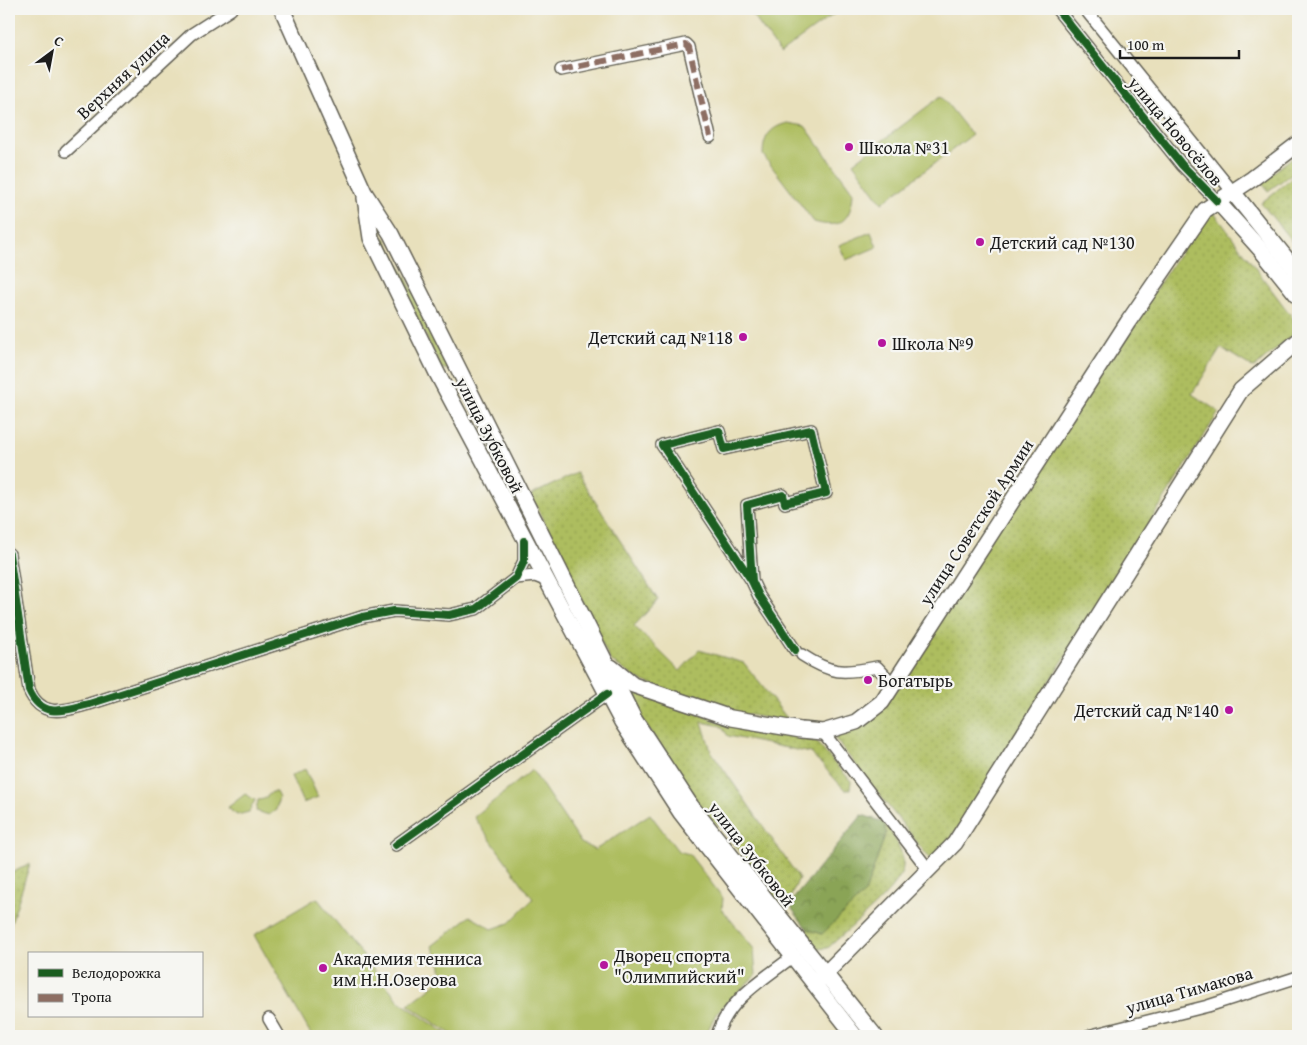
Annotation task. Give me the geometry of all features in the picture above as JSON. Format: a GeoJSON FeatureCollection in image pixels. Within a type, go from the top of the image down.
{"type":"FeatureCollection","features":[{"type":"Feature","properties":{"kind":"main road","name":"улица Зубковой"},"geometry":{"type":"LineString","coordinates":[[282,9],[364,192],[391,234],[606,664],[609,688],[622,722],[680,813],[792,957],[820,980],[875,1036]]}},
{"type":"Feature","properties":{"kind":"main road","name":"улица Советской Армии"},"geometry":{"type":"LineString","coordinates":[[606,664],[633,685],[731,718],[823,732],[856,722],[882,702],[1141,302],[1204,210],[1252,179],[1298,144]]}},
{"type":"Feature","properties":{"kind":"main road","name":"улица Новосёлов"},"geometry":{"type":"LineString","coordinates":[[1232,191],[1298,273]]}},
{"type":"Feature","properties":{"kind":"main road","name":"улица Зубковой"},"geometry":{"type":"LineString","coordinates":[[364,192],[371,238],[458,415],[545,580],[609,688],[634,719],[691,806],[820,980],[855,1036]]}},
{"type":"Feature","properties":{"kind":"main road","name":"улица Новосёлов"},"geometry":{"type":"LineString","coordinates":[[1216,201],[1234,217],[1298,296]]}},
{"type":"Feature","properties":{"kind":"main road"},"geometry":{"type":"LineString","coordinates":[[371,238],[374,230],[382,227],[391,234]]}},
{"type":"Feature","properties":{"kind":"main road"},"geometry":{"type":"LineString","coordinates":[[820,980],[955,843],[1241,390],[1298,341]]}},
{"type":"Feature","properties":{"kind":"main road"},"geometry":{"type":"LineString","coordinates":[[437,373],[446,376],[453,371],[455,363]]}},
{"type":"Feature","properties":{"kind":"main road"},"geometry":{"type":"LineString","coordinates":[[447,392],[449,383],[457,378],[466,383]]}},
{"type":"Feature","properties":{"kind":"main road"},"geometry":{"type":"LineString","coordinates":[[458,415],[478,406]]}},
{"type":"Feature","properties":{"kind":"main road"},"geometry":{"type":"LineString","coordinates":[[504,503],[507,492],[514,489],[522,497]]}},
{"type":"Feature","properties":{"kind":"main road"},"geometry":{"type":"LineString","coordinates":[[609,688],[633,685]]}},
{"type":"Feature","properties":{"kind":"street","name":"Верхняя улица"},"geometry":{"type":"LineString","coordinates":[[66,152],[192,34],[231,9]]}},
{"type":"Feature","properties":{"kind":"street","name":"улица Новосёлов"},"geometry":{"type":"LineString","coordinates":[[1057,9],[1182,165],[1216,201]]}},
{"type":"Feature","properties":{"kind":"street","name":"улица Новосёлов"},"geometry":{"type":"LineString","coordinates":[[1085,9],[1232,191]]}},
{"type":"Feature","properties":{"kind":"street"},"geometry":{"type":"LineString","coordinates":[[561,70],[686,44],[689,47],[710,137]]}},
{"type":"Feature","properties":{"kind":"street","name":"улица Новосёлов"},"geometry":{"type":"LineString","coordinates":[[1146,120],[1162,106]]}},
{"type":"Feature","properties":{"kind":"street"},"geometry":{"type":"LineString","coordinates":[[752,581],[747,505],[783,495],[785,504],[826,493],[810,430],[724,449],[719,432],[662,444],[747,573],[759,596],[798,652],[820,667],[846,673],[877,667],[894,684]]}},
{"type":"Feature","properties":{"kind":"street"},"geometry":{"type":"LineString","coordinates":[[9,554],[29,690],[33,699],[40,705],[56,712],[90,704],[362,618],[394,611],[432,615],[464,612],[488,602],[516,578],[524,561],[524,541]]}},
{"type":"Feature","properties":{"kind":"street"},"geometry":{"type":"LineString","coordinates":[[516,578],[535,576],[545,580]]}},
{"type":"Feature","properties":{"kind":"street"},"geometry":{"type":"LineString","coordinates":[[396,845],[609,688]]}},
{"type":"Feature","properties":{"kind":"street"},"geometry":{"type":"LineString","coordinates":[[823,732],[928,869]]}},
{"type":"Feature","properties":{"kind":"street"},"geometry":{"type":"LineString","coordinates":[[718,1036],[722,1020],[732,1006],[792,957]]}},
{"type":"Feature","properties":{"kind":"street","name":"улица Тимакова"},"geometry":{"type":"LineString","coordinates":[[1088,1036],[1208,1006],[1298,977]]}},
{"type":"Feature","properties":{"kind":"street"},"geometry":{"type":"LineString","coordinates":[[269,1018],[279,1036]]}},
{"type":"Feature","properties":{"kind":"green space"},"geometry":{"type":"Polygon","coordinates":[[[841,9],[780,53],[749,10],[841,9]]]}},
{"type":"Feature","properties":{"kind":"green space"},"geometry":{"type":"Polygon","coordinates":[[[941,96],[972,135],[882,203],[853,163],[941,96]]]}},
{"type":"Feature","properties":{"kind":"green space"},"geometry":{"type":"Polygon","coordinates":[[[788,123],[805,126],[853,192],[850,209],[843,220],[838,223],[823,224],[814,222],[763,155],[764,143],[772,130],[788,123]]]}},
{"type":"Feature","properties":{"kind":"green space"},"geometry":{"type":"Polygon","coordinates":[[[1294,156],[1298,162],[1298,169],[1268,191],[1261,182],[1294,156]]]}},
{"type":"Feature","properties":{"kind":"green space"},"geometry":{"type":"Polygon","coordinates":[[[1298,173],[1298,205],[1296,212],[1298,249],[1261,203],[1298,173]]]}},
{"type":"Feature","properties":{"kind":"green space"},"geometry":{"type":"Polygon","coordinates":[[[1212,210],[1298,325],[1298,330],[1254,368],[1221,348],[1192,394],[1219,412],[949,842],[930,859],[833,736],[859,728],[1207,213],[1212,210]]]}},
{"type":"Feature","properties":{"kind":"green space"},"geometry":{"type":"Polygon","coordinates":[[[871,232],[877,247],[846,260],[839,245],[871,232]]]}},
{"type":"Feature","properties":{"kind":"green space"},"geometry":{"type":"Polygon","coordinates":[[[385,238],[451,363],[448,370],[441,368],[380,241],[385,238]]]}},
{"type":"Feature","properties":{"kind":"green space"},"geometry":{"type":"Polygon","coordinates":[[[577,473],[658,600],[634,626],[680,671],[699,650],[744,663],[790,722],[733,712],[637,679],[610,660],[531,495],[577,473]]]}},
{"type":"Feature","properties":{"kind":"green space"},"geometry":{"type":"Polygon","coordinates":[[[632,691],[729,725],[815,741],[851,781],[850,790],[845,790],[811,753],[728,736],[721,726],[702,722],[711,751],[799,878],[785,910],[754,877],[754,869],[719,825],[708,819],[636,710],[632,691]]]}},
{"type":"Feature","properties":{"kind":"green space"},"geometry":{"type":"Polygon","coordinates":[[[305,769],[318,797],[303,803],[291,776],[305,769]]]}},
{"type":"Feature","properties":{"kind":"green space"},"geometry":{"type":"Polygon","coordinates":[[[532,770],[581,843],[595,850],[650,814],[678,851],[689,854],[723,898],[722,909],[754,949],[756,975],[717,1012],[705,1036],[454,1036],[408,1005],[442,979],[441,966],[432,946],[470,916],[492,929],[509,923],[533,899],[474,817],[532,770]]]}},
{"type":"Feature","properties":{"kind":"green space"},"geometry":{"type":"Polygon","coordinates":[[[272,792],[276,792],[279,798],[276,810],[269,815],[256,811],[258,800],[264,799],[272,792]]]}},
{"type":"Feature","properties":{"kind":"green space"},"geometry":{"type":"Polygon","coordinates":[[[245,794],[255,800],[249,812],[237,815],[227,808],[245,794]]]}},
{"type":"Feature","properties":{"kind":"green space"},"geometry":{"type":"Polygon","coordinates":[[[862,815],[884,822],[886,833],[865,893],[822,934],[807,929],[792,909],[794,898],[862,815]]]}},
{"type":"Feature","properties":{"kind":"green space"},"geometry":{"type":"Polygon","coordinates":[[[884,822],[902,854],[903,867],[901,874],[888,892],[856,923],[828,948],[818,949],[802,934],[807,929],[822,934],[886,833],[884,822]]]}},
{"type":"Feature","properties":{"kind":"green space"},"geometry":{"type":"Polygon","coordinates":[[[30,864],[9,930],[9,874],[30,864]]]}},
{"type":"Feature","properties":{"kind":"green space","name":"Академия тенниса им Н.Н.Озерова"},"geometry":{"type":"Polygon","coordinates":[[[317,898],[400,1002],[450,1036],[312,1036],[254,935],[317,898]]]}},
{"type":"Feature","properties":{"kind":"marked path"},"geometry":{"type":"LineString","coordinates":[[561,70],[686,44],[689,47],[710,137]]}},
{"type":"Feature","properties":{"kind":"cycle path"},"geometry":{"type":"LineString","coordinates":[[1057,9],[1182,165],[1217,201]]}},
{"type":"Feature","properties":{"kind":"cycle path"},"geometry":{"type":"LineString","coordinates":[[752,581],[747,505],[783,495],[785,503],[826,493],[811,430],[724,449],[719,431],[662,445],[795,650]]}},
{"type":"Feature","properties":{"kind":"cycle path"},"geometry":{"type":"LineString","coordinates":[[9,554],[29,690],[40,706],[47,709],[63,710],[89,704],[362,617],[394,611],[449,615],[476,609],[516,578],[524,561],[524,541]]}},
{"type":"Feature","properties":{"kind":"cycle path"},"geometry":{"type":"LineString","coordinates":[[396,845],[607,694]]}},
{"type":"Feature","properties":{"kind":"place","name":"Школа №31"},"geometry":{"type":"Point","coordinates":[849,147]}},
{"type":"Feature","properties":{"kind":"place","name":"Детский сад №130"},"geometry":{"type":"Point","coordinates":[980,242]}},
{"type":"Feature","properties":{"kind":"place","name":"Детский сад №118"},"geometry":{"type":"Point","coordinates":[743,337]}},
{"type":"Feature","properties":{"kind":"place","name":"Школа №9"},"geometry":{"type":"Point","coordinates":[882,343]}},
{"type":"Feature","properties":{"kind":"place","name":"Богатырь"},"geometry":{"type":"Point","coordinates":[868,680]}},
{"type":"Feature","properties":{"kind":"place","name":"Детский сад №140"},"geometry":{"type":"Point","coordinates":[1229,710]}},
{"type":"Feature","properties":{"kind":"place","name":"Дворец спорта \"Олимпийский\""},"geometry":{"type":"Point","coordinates":[604,965]}},
{"type":"Feature","properties":{"kind":"place","name":"Академия тенниса им Н.Н.Озерова"},"geometry":{"type":"Point","coordinates":[323,968]}}]}
